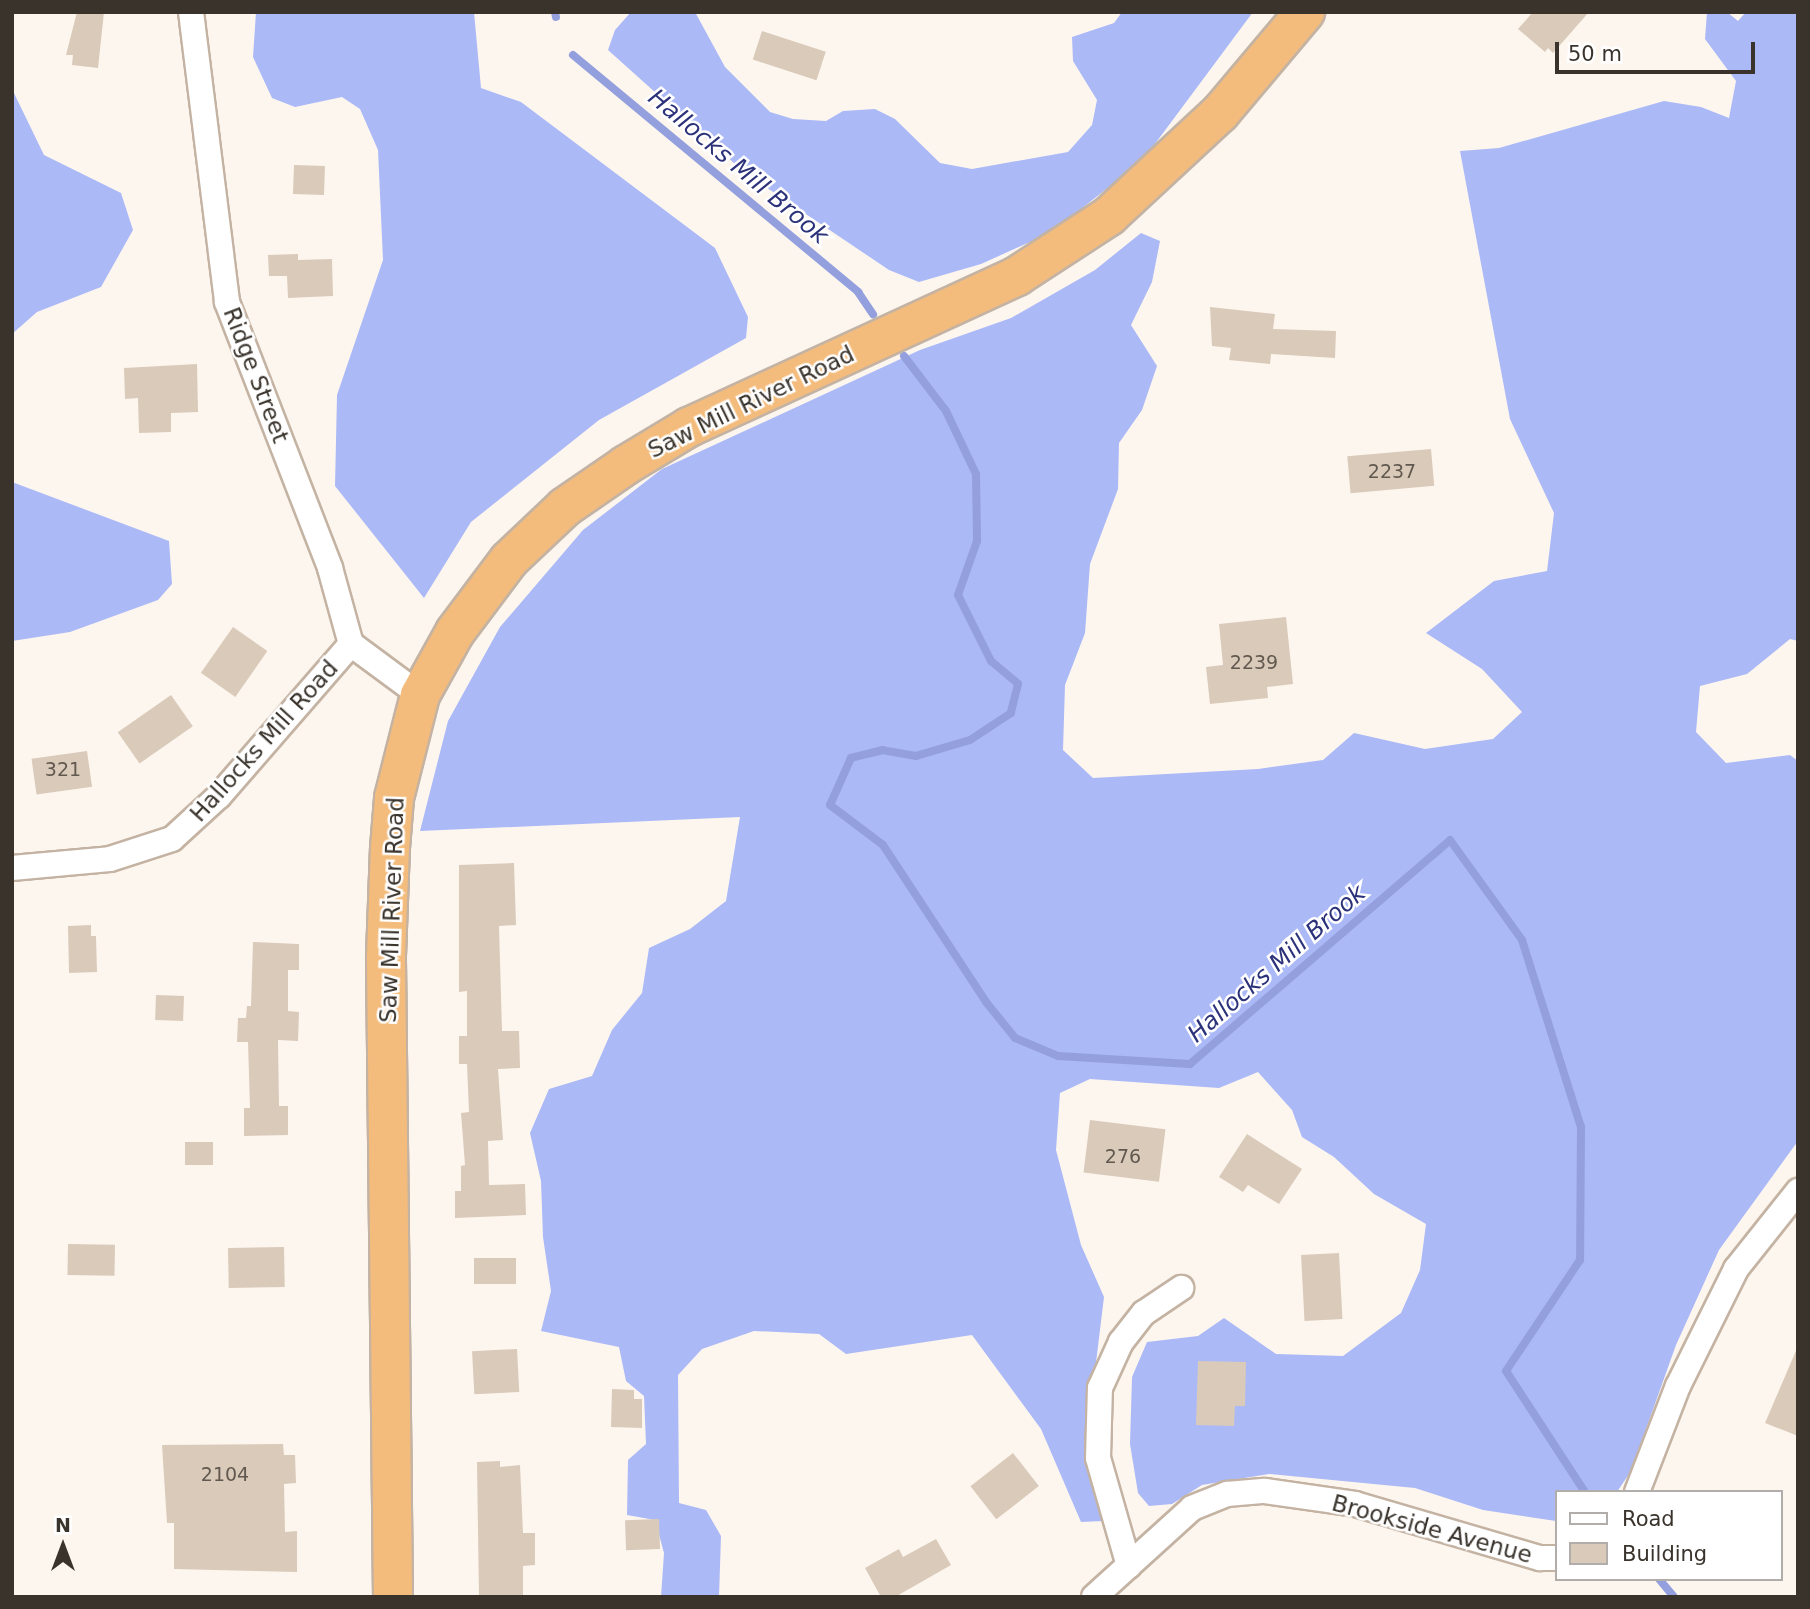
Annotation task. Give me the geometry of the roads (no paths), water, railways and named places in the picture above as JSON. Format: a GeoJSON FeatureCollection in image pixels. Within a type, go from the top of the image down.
{"type":"FeatureCollection","features":[{"type":"Feature","properties":{"kind":"highway","name":"Saw Mill River Road"},"geometry":{"type":"LineString","coordinates":[[393,1597],[386,956],[394,798],[420,695],[455,632],[509,560],[565,507],[689,427],[1017,276],[1071,243],[1154,180],[1260,69],[1305,12]]}},
{"type":"Feature","properties":{"kind":"street","name":"Ridge Street"},"geometry":{"type":"LineString","coordinates":[[191,12],[227,302],[330,568],[351,644]]}},
{"type":"Feature","properties":{"kind":"street"},"geometry":{"type":"LineString","coordinates":[[351,644],[420,695]]}},
{"type":"Feature","properties":{"kind":"street","name":"Hallocks Mill Road"},"geometry":{"type":"LineString","coordinates":[[12,868],[110,859],[172,839],[219,796],[351,644]]}},
{"type":"Feature","properties":{"kind":"street"},"geometry":{"type":"LineString","coordinates":[[1638,1490],[1678,1386],[1736,1269],[1798,1191]]}},
{"type":"Feature","properties":{"kind":"street"},"geometry":{"type":"LineString","coordinates":[[1129,1566],[1098,1458],[1100,1388],[1121,1342],[1144,1313],[1181,1288]]}},
{"type":"Feature","properties":{"kind":"street","name":"Brookside Avenue"},"geometry":{"type":"LineString","coordinates":[[1094,1597],[1192,1508],[1227,1494],[1265,1491],[1355,1504],[1540,1558],[1554,1558]]}},
{"type":"Feature","properties":{"kind":"waterway","name":"Hallocks Mill Brook"},"geometry":{"type":"LineString","coordinates":[[555,12],[556,17]]}},
{"type":"Feature","properties":{"kind":"waterway","name":"Hallocks Mill Brook"},"geometry":{"type":"LineString","coordinates":[[573,55],[858,292],[873,314]]}},
{"type":"Feature","properties":{"kind":"waterway","name":"Hallocks Mill Brook"},"geometry":{"type":"LineString","coordinates":[[904,356],[946,411],[976,474],[977,541],[958,595],[991,661],[1018,684],[1011,713],[970,740],[916,756],[883,750],[851,758],[830,805],[883,845],[986,1002],[1015,1038],[1058,1056],[1190,1064],[1450,840],[1522,940],[1581,1127],[1580,1260],[1506,1371],[1584,1490]]}},
{"type":"Feature","properties":{"kind":"waterway","name":"Hallocks Mill Brook"},"geometry":{"type":"LineString","coordinates":[[1661,1581],[1674,1597]]}}]}
